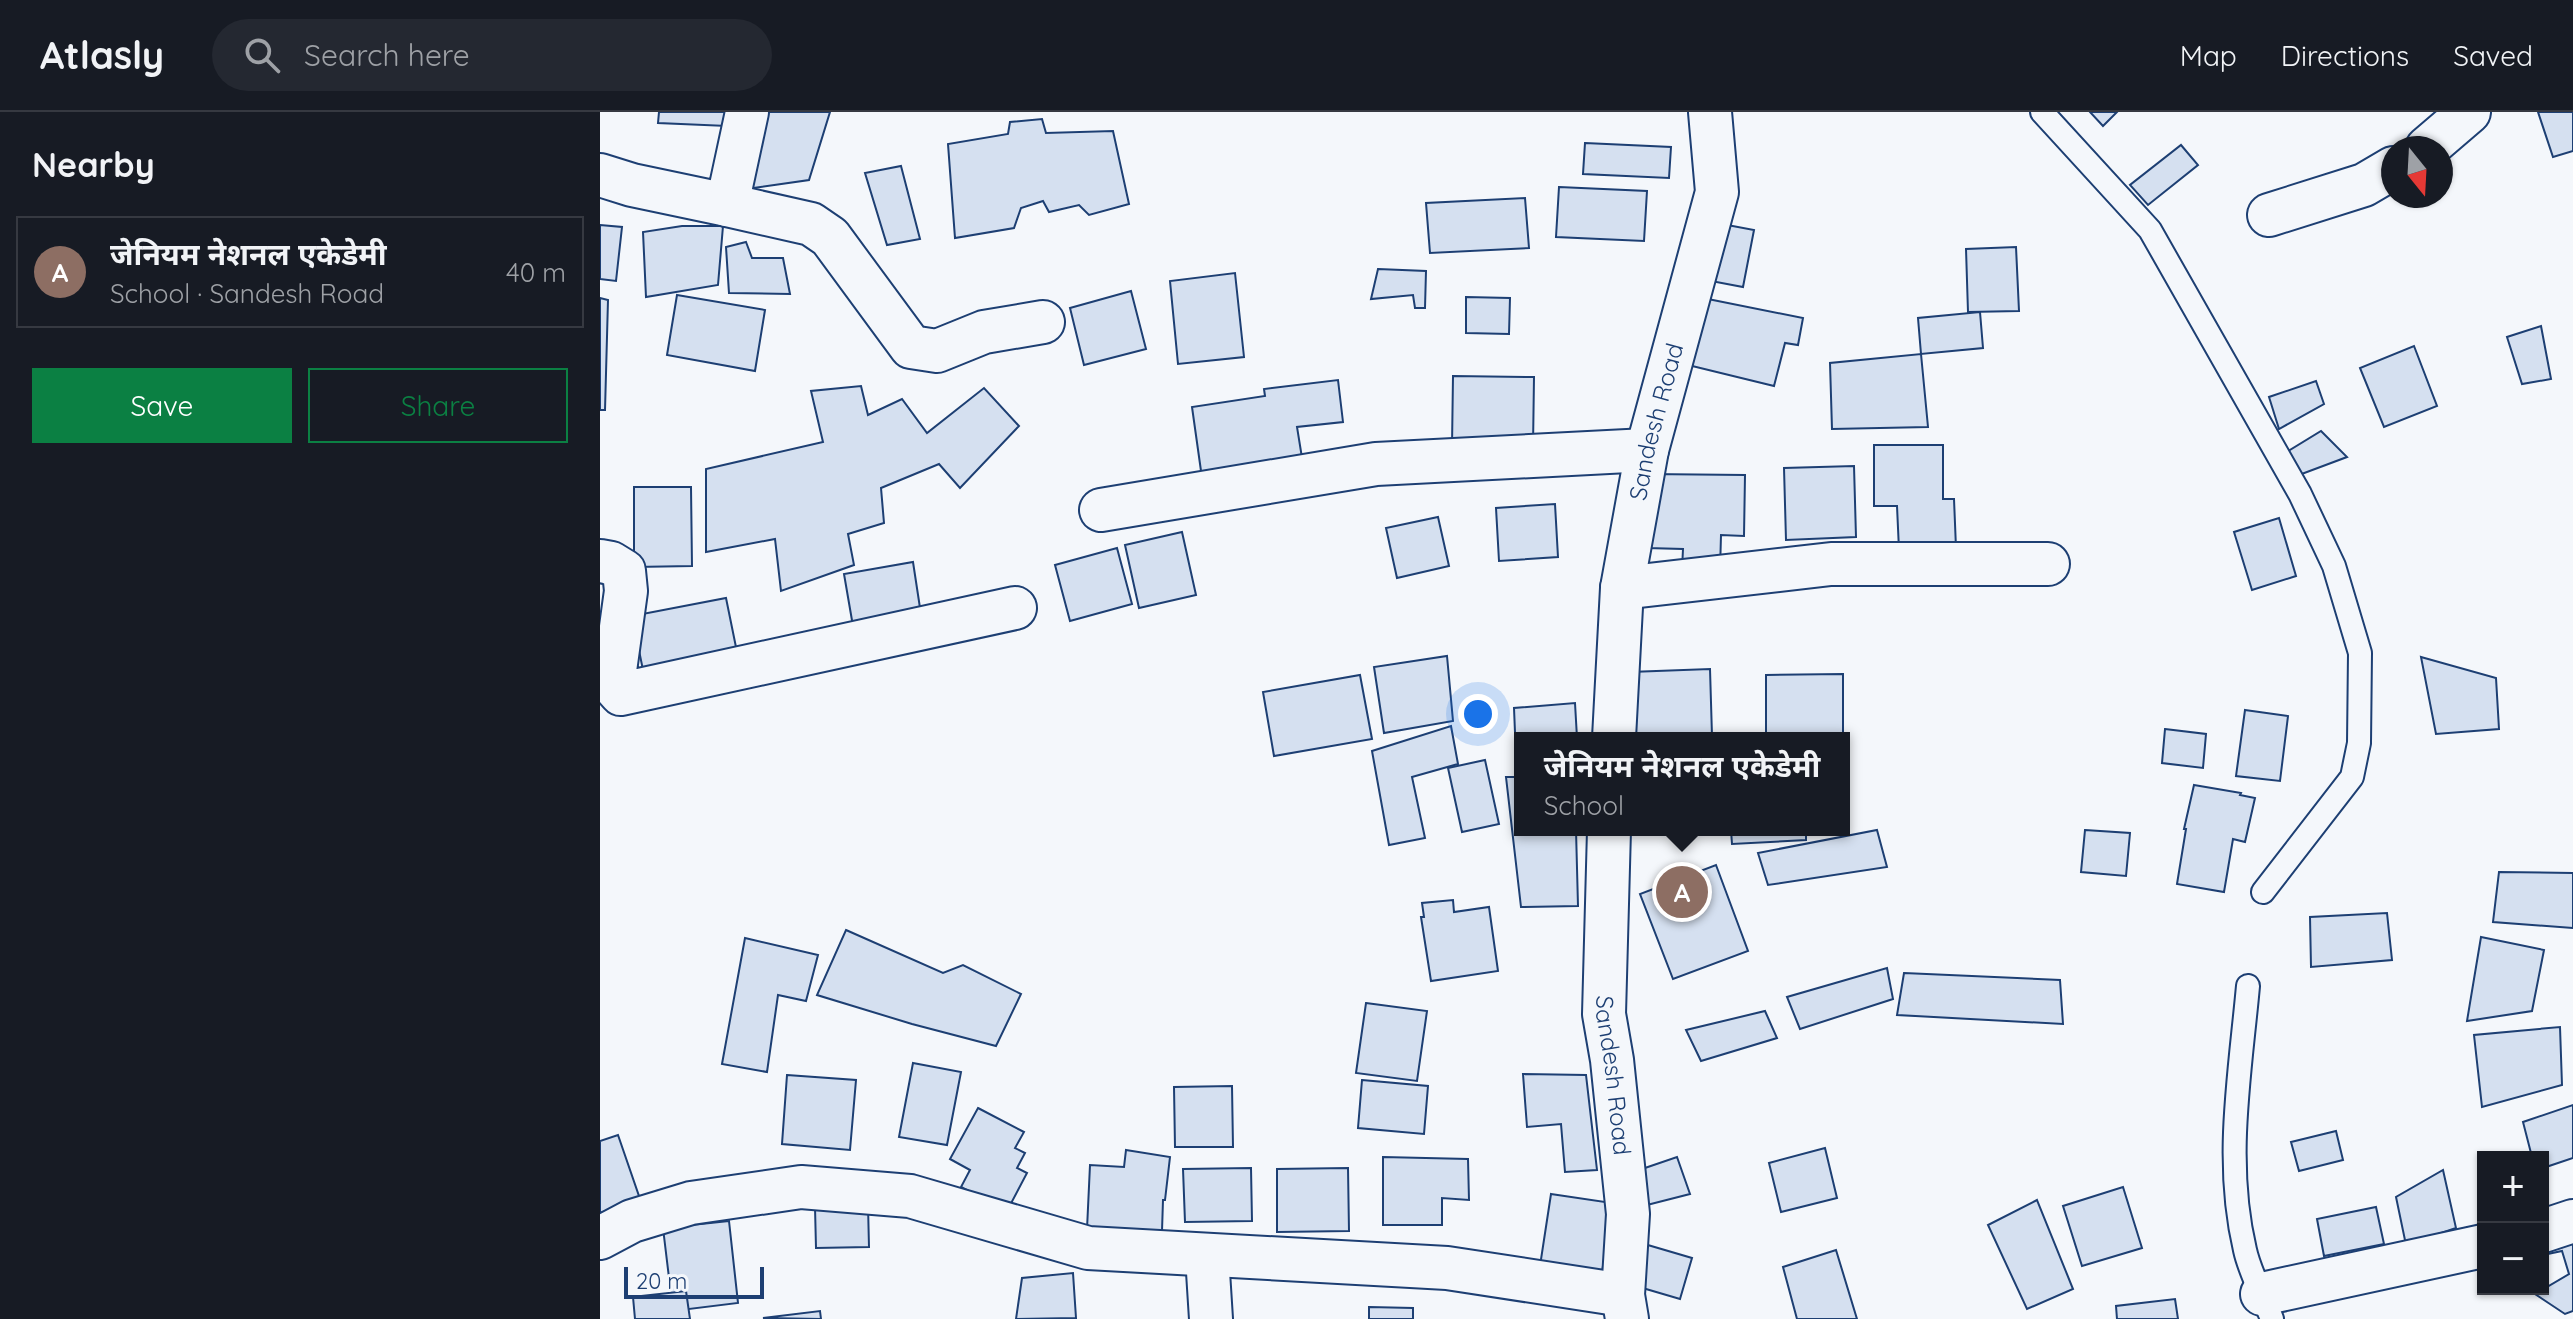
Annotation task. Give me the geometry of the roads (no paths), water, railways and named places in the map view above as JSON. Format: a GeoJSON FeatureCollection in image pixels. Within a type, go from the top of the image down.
{"type":"FeatureCollection","features":[{"type":"Feature","properties":{"kind":"street"},"geometry":{"type":"LineString","coordinates":[[727,205],[747,112]]}},
{"type":"Feature","properties":{"kind":"street","name":"Sandesh Road"},"geometry":{"type":"LineString","coordinates":[[1614,732],[1622,588],[1647,450],[1717,192],[1710,112]]}},
{"type":"Feature","properties":{"kind":"street"},"geometry":{"type":"LineString","coordinates":[[2441,136],[2469,112]]}},
{"type":"Feature","properties":{"kind":"street"},"geometry":{"type":"LineString","coordinates":[[600,175],[632,185],[811,224],[830,237],[911,347],[937,351],[984,332],[1043,322]]}},
{"type":"Feature","properties":{"kind":"street"},"geometry":{"type":"LineString","coordinates":[[2269,215],[2364,185],[2381,175]]}},
{"type":"Feature","properties":{"kind":"street"},"geometry":{"type":"LineString","coordinates":[[1101,510],[1376,464],[1647,450]]}},
{"type":"Feature","properties":{"kind":"street"},"geometry":{"type":"LineString","coordinates":[[600,561],[624,571],[626,591],[613,685],[621,694],[1015,608]]}},
{"type":"Feature","properties":{"kind":"street"},"geometry":{"type":"LineString","coordinates":[[1622,588],[1831,564],[2048,564]]}},
{"type":"Feature","properties":{"kind":"street","name":"Sandesh Road"},"geometry":{"type":"LineString","coordinates":[[1609,836],[1604,1014],[1612,1060],[1628,1214],[1625,1307]]}},
{"type":"Feature","properties":{"kind":"street"},"geometry":{"type":"LineString","coordinates":[[600,1238],[632,1221],[691,1203],[801,1187],[910,1196],[1088,1248],[1447,1268],[1625,1307]]}},
{"type":"Feature","properties":{"kind":"street"},"geometry":{"type":"LineString","coordinates":[[2549,1229],[2573,1221]]}},
{"type":"Feature","properties":{"kind":"street"},"geometry":{"type":"LineString","coordinates":[[2267,1306],[2477,1248]]}},
{"type":"Feature","properties":{"kind":"street"},"geometry":{"type":"LineString","coordinates":[[1207,1256],[1211,1319]]}},
{"type":"Feature","properties":{"kind":"lane"},"geometry":{"type":"LineString","coordinates":[[2042,112],[2150,230],[2300,494],[2334,566],[2360,653],[2359,743],[2352,777],[2263,892]]}},
{"type":"Feature","properties":{"kind":"lane"},"geometry":{"type":"LineString","coordinates":[[2248,986],[2232,1142],[2235,1200],[2245,1253],[2267,1306]]}},
{"type":"Feature","properties":{"kind":"place","name":"जेनियम नेशनल एकेडेमी"},"geometry":{"type":"Point","coordinates":[1682,892]}}]}
